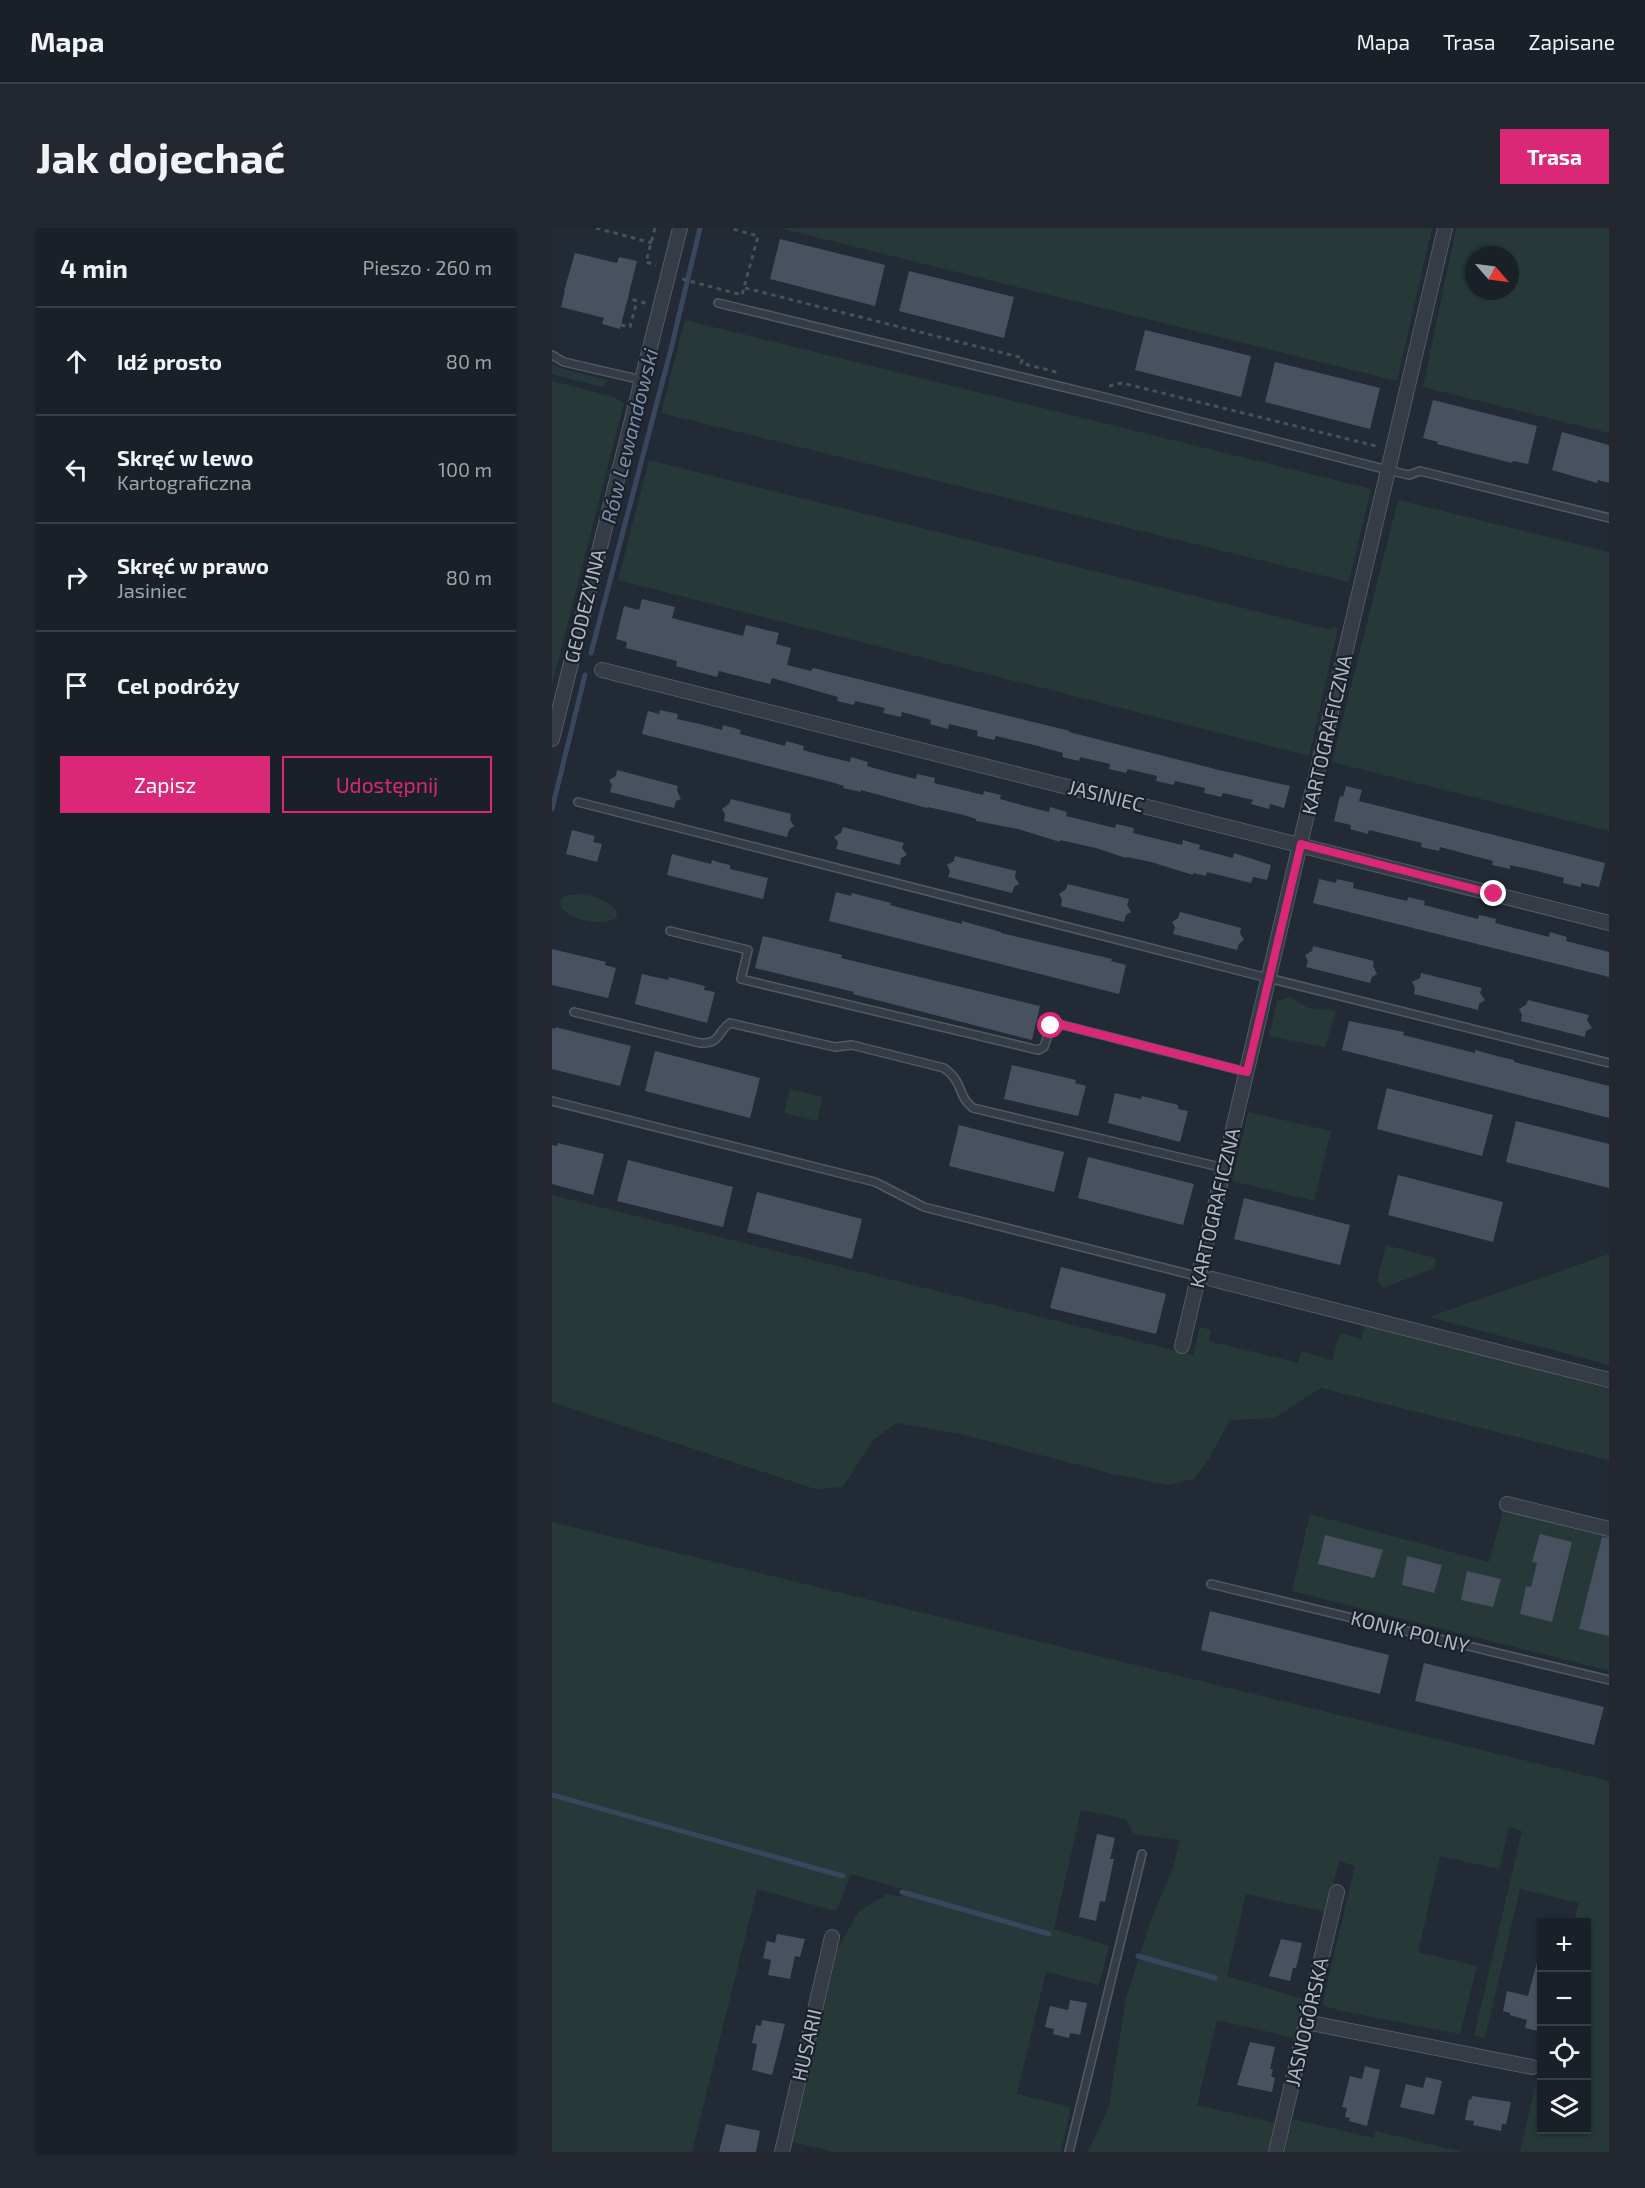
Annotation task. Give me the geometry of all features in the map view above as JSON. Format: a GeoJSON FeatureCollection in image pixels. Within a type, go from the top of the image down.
{"type":"FeatureCollection","features":[{"type":"Feature","properties":{"kind":"street","name":"GEODEZYJNA"},"geometry":{"type":"LineString","coordinates":[[552,739],[680,228]]}},
{"type":"Feature","properties":{"kind":"street","name":"KARTOGRAFICZNA"},"geometry":{"type":"LineString","coordinates":[[1182,1346],[1205,1278],[1224,1168],[1445,228]]}},
{"type":"Feature","properties":{"kind":"street","name":"JASINIEC"},"geometry":{"type":"LineString","coordinates":[[602,670],[1609,923]]}},
{"type":"Feature","properties":{"kind":"street"},"geometry":{"type":"LineString","coordinates":[[1205,1278],[1609,1380]]}},
{"type":"Feature","properties":{"kind":"street"},"geometry":{"type":"LineString","coordinates":[[1507,1504],[1609,1528]]}},
{"type":"Feature","properties":{"kind":"street","name":"JASNOGÓRSKA"},"geometry":{"type":"LineString","coordinates":[[1276,2152],[1337,1892]]}},
{"type":"Feature","properties":{"kind":"street","name":"HUSARII"},"geometry":{"type":"LineString","coordinates":[[782,2152],[832,1937]]}},
{"type":"Feature","properties":{"kind":"street"},"geometry":{"type":"LineString","coordinates":[[1306,2022],[1532,2067]]}},
{"type":"Feature","properties":{"kind":"lane"},"geometry":{"type":"LineString","coordinates":[[718,303],[1409,475],[1420,471],[1609,518]]}},
{"type":"Feature","properties":{"kind":"lane"},"geometry":{"type":"LineString","coordinates":[[552,355],[564,362],[642,380]]}},
{"type":"Feature","properties":{"kind":"lane"},"geometry":{"type":"LineString","coordinates":[[578,802],[1609,1063]]}},
{"type":"Feature","properties":{"kind":"lane"},"geometry":{"type":"LineString","coordinates":[[670,931],[748,950],[741,979],[891,1016],[1038,1050],[1046,1044],[1051,1026],[1055,1023],[1247,1072]]}},
{"type":"Feature","properties":{"kind":"lane"},"geometry":{"type":"LineString","coordinates":[[574,1012],[700,1043],[709,1043],[719,1038],[727,1024],[730,1023],[835,1047],[852,1045],[944,1068],[955,1077],[963,1098],[973,1108],[1224,1168]]}},
{"type":"Feature","properties":{"kind":"lane"},"geometry":{"type":"LineString","coordinates":[[552,1101],[875,1182],[924,1207],[1205,1278]]}},
{"type":"Feature","properties":{"kind":"lane","name":"KONIK POLNY"},"geometry":{"type":"LineString","coordinates":[[1211,1584],[1609,1680]]}},
{"type":"Feature","properties":{"kind":"lane"},"geometry":{"type":"LineString","coordinates":[[1069,2152],[1142,1854]]}},
{"type":"Feature","properties":{"kind":"path"},"geometry":{"type":"LineString","coordinates":[[596,228],[652,243]]}},
{"type":"Feature","properties":{"kind":"path"},"geometry":{"type":"LineString","coordinates":[[650,263],[646,262],[655,228]]}},
{"type":"Feature","properties":{"kind":"path"},"geometry":{"type":"LineString","coordinates":[[732,229],[735,236]]}},
{"type":"Feature","properties":{"kind":"path"},"geometry":{"type":"LineString","coordinates":[[678,278],[742,294],[758,236],[732,229]]}},
{"type":"Feature","properties":{"kind":"path"},"geometry":{"type":"LineString","coordinates":[[745,288],[1023,357],[1021,363],[1066,374]]}},
{"type":"Feature","properties":{"kind":"path"},"geometry":{"type":"LineString","coordinates":[[621,325],[630,327],[638,301],[624,297]]}},
{"type":"Feature","properties":{"kind":"path"},"geometry":{"type":"LineString","coordinates":[[1102,384],[1111,386],[1122,383],[1381,448]]}},
{"type":"Feature","properties":{"kind":"shaded area"},"geometry":{"type":"Polygon","coordinates":[[[779,228],[1432,228],[1397,381],[779,228]]]}},
{"type":"Feature","properties":{"kind":"shaded area"},"geometry":{"type":"Polygon","coordinates":[[[1456,228],[1609,228],[1609,433],[1423,387],[1456,228]]]}},
{"type":"Feature","properties":{"kind":"shaded area"},"geometry":{"type":"Polygon","coordinates":[[[685,320],[1371,489],[1349,582],[661,413],[685,320]]]}},
{"type":"Feature","properties":{"kind":"shaded area"},"geometry":{"type":"Polygon","coordinates":[[[552,364],[607,380],[606,384],[602,387],[552,374],[552,364]]]}},
{"type":"Feature","properties":{"kind":"shaded area"},"geometry":{"type":"Polygon","coordinates":[[[552,381],[614,397],[624,403],[552,685],[552,381]]]}},
{"type":"Feature","properties":{"kind":"shaded area"},"geometry":{"type":"Polygon","coordinates":[[[649,460],[1331,630],[1332,627],[1338,628],[1309,756],[618,580],[649,460]]]}},
{"type":"Feature","properties":{"kind":"shaded area"},"geometry":{"type":"Polygon","coordinates":[[[1398,500],[1609,552],[1609,831],[1332,762],[1398,500]]]}},
{"type":"Feature","properties":{"kind":"shaded area"},"geometry":{"type":"Polygon","coordinates":[[[567,895],[587,895],[599,899],[616,910],[617,918],[595,922],[573,916],[561,908],[560,900],[567,895]]]}},
{"type":"Feature","properties":{"kind":"shaded area"},"geometry":{"type":"Polygon","coordinates":[[[1291,997],[1308,1008],[1336,1011],[1325,1047],[1269,1036],[1277,1001],[1291,997]]]}},
{"type":"Feature","properties":{"kind":"shaded area"},"geometry":{"type":"Polygon","coordinates":[[[790,1089],[823,1097],[817,1121],[784,1113],[790,1089]]]}},
{"type":"Feature","properties":{"kind":"shaded area"},"geometry":{"type":"Polygon","coordinates":[[[1248,1112],[1331,1131],[1314,1201],[1232,1181],[1248,1112]]]}},
{"type":"Feature","properties":{"kind":"shaded area"},"geometry":{"type":"Polygon","coordinates":[[[552,1195],[1193,1355],[1200,1327],[1211,1330],[1209,1341],[1298,1363],[1301,1351],[1332,1360],[1340,1333],[1361,1339],[1365,1326],[1609,1389],[1609,1460],[1321,1388],[1274,1418],[1230,1420],[1207,1462],[1194,1479],[1168,1485],[1109,1473],[961,1434],[897,1423],[873,1440],[843,1487],[815,1489],[552,1402],[552,1195]]]}},
{"type":"Feature","properties":{"kind":"shaded area"},"geometry":{"type":"Polygon","coordinates":[[[1386,1245],[1435,1258],[1435,1268],[1383,1288],[1377,1281],[1386,1245]]]}},
{"type":"Feature","properties":{"kind":"shaded area"},"geometry":{"type":"Polygon","coordinates":[[[1609,1254],[1609,1365],[1429,1317],[1609,1254]]]}},
{"type":"Feature","properties":{"kind":"shaded area"},"geometry":{"type":"Polygon","coordinates":[[[1506,1500],[1609,1525],[1609,1671],[1292,1591],[1310,1514],[1489,1562],[1506,1500]]]}},
{"type":"Feature","properties":{"kind":"shaded area"},"geometry":{"type":"Polygon","coordinates":[[[552,1522],[1609,1781],[1609,2152],[1520,2152],[1537,2078],[1537,2134],[1591,2134],[1591,1918],[1575,1918],[1579,1903],[1520,1889],[1485,2038],[1474,2036],[1522,1831],[1509,1827],[1499,1869],[1440,1856],[1418,1952],[1477,1966],[1460,2034],[1341,2011],[1322,2005],[1355,1866],[1339,1861],[1326,1912],[1246,1894],[1227,1976],[1306,2000],[1294,2038],[1217,2020],[1197,2105],[1275,2123],[1268,2152],[1088,2152],[1109,2106],[1126,1998],[1151,1920],[1173,1868],[1180,1840],[1134,1834],[1125,1819],[1081,1810],[1054,1929],[1109,1946],[1099,1985],[1046,1972],[1017,2094],[1071,2107],[1061,2152],[835,2152],[793,2142],[838,1948],[858,1912],[887,1894],[901,1897],[907,1890],[851,1874],[836,1911],[757,1889],[692,2152],[552,2152],[552,1522]]]}},
{"type":"Feature","properties":{"kind":"shaded area"},"geometry":{"type":"Polygon","coordinates":[[[1293,2119],[1374,2138],[1376,2131],[1462,2152],[1285,2152],[1293,2119]]]}},
{"type":"Feature","properties":{"kind":"building"},"geometry":{"type":"Polygon","coordinates":[[[780,239],[885,265],[875,306],[770,279],[780,239]]]}},
{"type":"Feature","properties":{"kind":"building"},"geometry":{"type":"Polygon","coordinates":[[[575,253],[617,263],[619,257],[637,261],[620,329],[602,324],[604,318],[561,307],[575,253]]]}},
{"type":"Feature","properties":{"kind":"building"},"geometry":{"type":"Polygon","coordinates":[[[909,271],[1014,297],[1004,338],[899,311],[909,271]]]}},
{"type":"Feature","properties":{"kind":"building"},"geometry":{"type":"Polygon","coordinates":[[[1145,330],[1251,356],[1241,397],[1135,370],[1145,330]]]}},
{"type":"Feature","properties":{"kind":"building"},"geometry":{"type":"Polygon","coordinates":[[[1275,362],[1380,388],[1370,429],[1265,402],[1275,362]]]}},
{"type":"Feature","properties":{"kind":"building"},"geometry":{"type":"Polygon","coordinates":[[[1433,400],[1537,426],[1528,464],[1513,461],[1512,463],[1437,444],[1438,442],[1423,438],[1433,400]]]}},
{"type":"Feature","properties":{"kind":"building"},"geometry":{"type":"Polygon","coordinates":[[[1562,432],[1609,445],[1609,483],[1598,480],[1597,483],[1552,470],[1562,432]]]}},
{"type":"Feature","properties":{"kind":"building"},"geometry":{"type":"Polygon","coordinates":[[[642,599],[675,607],[672,618],[743,636],[746,625],[779,633],[776,644],[791,648],[787,665],[811,671],[813,668],[1290,786],[1284,808],[1270,804],[1269,809],[1251,804],[1253,800],[1223,793],[1221,797],[1204,793],[1205,788],[1175,781],[1174,785],[1156,781],[1157,776],[1128,769],[1126,773],[1109,769],[1110,764],[1080,757],[1079,761],[1062,757],[1063,753],[996,736],[994,740],[977,736],[978,731],[949,724],[948,729],[930,724],[931,720],[902,712],[901,717],[883,713],[885,708],[855,701],[854,705],[837,701],[838,697],[772,678],[770,684],[719,671],[717,677],[676,666],[677,661],[626,648],[627,642],[616,639],[624,606],[639,610],[642,599]]]}},
{"type":"Feature","properties":{"kind":"building"},"geometry":{"type":"Polygon","coordinates":[[[660,710],[678,714],[677,719],[722,730],[723,725],[741,730],[740,734],[785,746],[786,741],[804,746],[803,750],[825,756],[850,762],[851,757],[868,762],[867,766],[916,779],[917,774],[935,778],[934,783],[983,795],[984,791],[1001,795],[1000,799],[1025,806],[1049,812],[1050,807],[1067,812],[1066,816],[1115,828],[1116,824],[1134,828],[1133,833],[1182,845],[1183,840],[1200,845],[1199,849],[1233,858],[1234,853],[1271,865],[1267,880],[1253,877],[1251,883],[1207,872],[1206,876],[1193,873],[1193,875],[1096,848],[1060,840],[1060,842],[1018,829],[976,821],[964,815],[927,808],[861,790],[861,792],[843,788],[844,786],[831,782],[642,734],[648,711],[659,714],[660,710]]]}},
{"type":"Feature","properties":{"kind":"building"},"geometry":{"type":"Polygon","coordinates":[[[617,770],[678,786],[677,791],[681,799],[676,801],[674,808],[610,792],[612,785],[609,780],[616,776],[617,770]]]}},
{"type":"Feature","properties":{"kind":"building"},"geometry":{"type":"Polygon","coordinates":[[[1346,786],[1362,790],[1359,801],[1605,863],[1599,887],[1581,883],[1581,887],[1563,883],[1564,878],[1537,871],[1510,865],[1510,869],[1492,865],[1493,861],[1440,847],[1439,851],[1421,847],[1422,843],[1369,830],[1368,834],[1350,829],[1351,825],[1334,821],[1340,796],[1343,797],[1346,786]]]}},
{"type":"Feature","properties":{"kind":"building"},"geometry":{"type":"Polygon","coordinates":[[[731,799],[791,814],[790,820],[794,826],[789,830],[787,837],[724,821],[725,814],[722,809],[729,804],[731,799]]]}},
{"type":"Feature","properties":{"kind":"building"},"geometry":{"type":"Polygon","coordinates":[[[843,827],[904,843],[902,848],[907,855],[901,858],[900,865],[836,849],[838,842],[834,837],[841,833],[843,827]]]}},
{"type":"Feature","properties":{"kind":"building"},"geometry":{"type":"Polygon","coordinates":[[[572,830],[595,836],[593,842],[602,844],[597,862],[566,854],[572,830]]]}},
{"type":"Feature","properties":{"kind":"building"},"geometry":{"type":"Polygon","coordinates":[[[672,854],[711,864],[712,860],[730,865],[730,869],[768,878],[763,899],[667,875],[672,854]]]}},
{"type":"Feature","properties":{"kind":"building"},"geometry":{"type":"Polygon","coordinates":[[[955,856],[1016,871],[1015,877],[1019,884],[1014,887],[1012,893],[948,877],[950,871],[947,865],[954,861],[955,856]]]}},
{"type":"Feature","properties":{"kind":"building"},"geometry":{"type":"Polygon","coordinates":[[[1319,879],[1336,883],[1337,879],[1346,881],[1354,883],[1353,888],[1407,901],[1408,897],[1425,901],[1424,905],[1478,919],[1479,915],[1496,919],[1495,923],[1549,937],[1550,932],[1567,937],[1566,941],[1609,952],[1609,977],[1313,903],[1319,879]]]}},
{"type":"Feature","properties":{"kind":"building"},"geometry":{"type":"Polygon","coordinates":[[[1068,884],[1129,899],[1127,905],[1131,912],[1126,915],[1124,922],[1061,906],[1062,899],[1059,894],[1066,889],[1068,884]]]}},
{"type":"Feature","properties":{"kind":"building"},"geometry":{"type":"Polygon","coordinates":[[[836,892],[851,896],[852,893],[962,924],[962,921],[1001,933],[1112,959],[1111,961],[1126,965],[1119,994],[829,921],[836,892]]]}},
{"type":"Feature","properties":{"kind":"building"},"geometry":{"type":"Polygon","coordinates":[[[1180,912],[1241,928],[1240,933],[1244,940],[1239,944],[1237,950],[1173,934],[1175,927],[1172,922],[1178,918],[1180,912]]]}},
{"type":"Feature","properties":{"kind":"building"},"geometry":{"type":"Polygon","coordinates":[[[763,936],[842,955],[841,958],[1040,1006],[1032,1040],[755,968],[763,936]]]}},
{"type":"Feature","properties":{"kind":"building"},"geometry":{"type":"Polygon","coordinates":[[[1313,946],[1374,961],[1373,966],[1377,974],[1372,977],[1370,983],[1306,967],[1308,961],[1305,955],[1312,951],[1313,946]]]}},
{"type":"Feature","properties":{"kind":"building"},"geometry":{"type":"Polygon","coordinates":[[[552,949],[606,962],[605,965],[616,968],[608,998],[552,985],[552,949]]]}},
{"type":"Feature","properties":{"kind":"building"},"geometry":{"type":"Polygon","coordinates":[[[1421,973],[1482,988],[1480,993],[1485,1000],[1479,1004],[1478,1010],[1414,994],[1415,988],[1412,982],[1420,978],[1421,973]]]}},
{"type":"Feature","properties":{"kind":"building"},"geometry":{"type":"Polygon","coordinates":[[[642,974],[668,980],[669,977],[705,986],[704,990],[715,992],[707,1023],[635,1004],[642,974]]]}},
{"type":"Feature","properties":{"kind":"building"},"geometry":{"type":"Polygon","coordinates":[[[1528,1000],[1589,1015],[1587,1020],[1592,1028],[1586,1031],[1585,1037],[1521,1021],[1522,1015],[1519,1009],[1526,1005],[1528,1000]]]}},
{"type":"Feature","properties":{"kind":"building"},"geometry":{"type":"Polygon","coordinates":[[[1349,1021],[1404,1032],[1403,1035],[1475,1053],[1475,1050],[1609,1086],[1609,1118],[1342,1050],[1349,1021]]]}},
{"type":"Feature","properties":{"kind":"building"},"geometry":{"type":"Polygon","coordinates":[[[555,1027],[631,1046],[620,1086],[552,1069],[552,1028],[555,1029],[555,1027]]]}},
{"type":"Feature","properties":{"kind":"building"},"geometry":{"type":"Polygon","coordinates":[[[655,1051],[760,1078],[750,1118],[645,1091],[655,1051]]]}},
{"type":"Feature","properties":{"kind":"building"},"geometry":{"type":"Polygon","coordinates":[[[1012,1065],[1076,1080],[1075,1083],[1086,1086],[1078,1116],[1004,1099],[1012,1065]]]}},
{"type":"Feature","properties":{"kind":"building"},"geometry":{"type":"Polygon","coordinates":[[[1387,1088],[1493,1115],[1482,1156],[1377,1129],[1387,1088]]]}},
{"type":"Feature","properties":{"kind":"building"},"geometry":{"type":"Polygon","coordinates":[[[1115,1093],[1141,1099],[1142,1096],[1178,1105],[1178,1109],[1188,1111],[1180,1142],[1108,1123],[1115,1093]]]}},
{"type":"Feature","properties":{"kind":"building"},"geometry":{"type":"Polygon","coordinates":[[[1516,1121],[1609,1144],[1609,1188],[1506,1162],[1516,1121]]]}},
{"type":"Feature","properties":{"kind":"building"},"geometry":{"type":"Polygon","coordinates":[[[959,1125],[1064,1152],[1054,1192],[949,1166],[959,1125]]]}},
{"type":"Feature","properties":{"kind":"building"},"geometry":{"type":"Polygon","coordinates":[[[558,1143],[604,1154],[593,1195],[552,1184],[552,1145],[557,1146],[558,1143]]]}},
{"type":"Feature","properties":{"kind":"building"},"geometry":{"type":"Polygon","coordinates":[[[1088,1157],[1194,1184],[1183,1225],[1078,1198],[1088,1157]]]}},
{"type":"Feature","properties":{"kind":"building"},"geometry":{"type":"Polygon","coordinates":[[[628,1160],[733,1187],[723,1227],[617,1201],[628,1160]]]}},
{"type":"Feature","properties":{"kind":"building"},"geometry":{"type":"Polygon","coordinates":[[[1398,1175],[1503,1202],[1493,1242],[1388,1215],[1398,1175]]]}},
{"type":"Feature","properties":{"kind":"building"},"geometry":{"type":"Polygon","coordinates":[[[757,1192],[862,1219],[852,1259],[747,1232],[757,1192]]]}},
{"type":"Feature","properties":{"kind":"building"},"geometry":{"type":"Polygon","coordinates":[[[1244,1198],[1350,1225],[1340,1265],[1234,1239],[1244,1198]]]}},
{"type":"Feature","properties":{"kind":"building"},"geometry":{"type":"Polygon","coordinates":[[[1061,1267],[1166,1294],[1156,1334],[1050,1308],[1061,1267]]]}},
{"type":"Feature","properties":{"kind":"building"},"geometry":{"type":"Polygon","coordinates":[[[1540,1534],[1572,1542],[1552,1622],[1520,1614],[1526,1586],[1531,1587],[1537,1563],[1532,1562],[1540,1534]]]}},
{"type":"Feature","properties":{"kind":"building"},"geometry":{"type":"Polygon","coordinates":[[[1325,1535],[1383,1550],[1374,1578],[1318,1564],[1325,1535]]]}},
{"type":"Feature","properties":{"kind":"building"},"geometry":{"type":"Polygon","coordinates":[[[1602,1537],[1609,1538],[1609,1636],[1579,1629],[1602,1537]]]}},
{"type":"Feature","properties":{"kind":"building"},"geometry":{"type":"Polygon","coordinates":[[[1407,1556],[1442,1565],[1434,1593],[1402,1585],[1407,1556]]]}},
{"type":"Feature","properties":{"kind":"building"},"geometry":{"type":"Polygon","coordinates":[[[1467,1571],[1501,1579],[1493,1607],[1461,1600],[1467,1571]]]}},
{"type":"Feature","properties":{"kind":"building"},"geometry":{"type":"Polygon","coordinates":[[[1210,1611],[1389,1655],[1380,1694],[1201,1650],[1210,1611]]]}},
{"type":"Feature","properties":{"kind":"building"},"geometry":{"type":"Polygon","coordinates":[[[1424,1663],[1604,1707],[1594,1745],[1415,1701],[1424,1663]]]}},
{"type":"Feature","properties":{"kind":"building"},"geometry":{"type":"Polygon","coordinates":[[[1097,1834],[1115,1838],[1110,1859],[1114,1859],[1105,1902],[1100,1901],[1096,1921],[1079,1917],[1097,1834]]]}},
{"type":"Feature","properties":{"kind":"building"},"geometry":{"type":"Polygon","coordinates":[[[777,1934],[805,1939],[800,1957],[795,1956],[790,1979],[768,1975],[771,1960],[763,1958],[767,1941],[775,1943],[777,1934]]]}},
{"type":"Feature","properties":{"kind":"building"},"geometry":{"type":"Polygon","coordinates":[[[1281,1939],[1302,1943],[1296,1968],[1293,1968],[1290,1981],[1269,1976],[1281,1939]]]}},
{"type":"Feature","properties":{"kind":"building"},"geometry":{"type":"Polygon","coordinates":[[[1537,1962],[1537,2031],[1525,2028],[1527,2020],[1503,2011],[1507,1991],[1528,1996],[1537,1962]]]}},
{"type":"Feature","properties":{"kind":"building"},"geometry":{"type":"Polygon","coordinates":[[[1070,2000],[1087,2003],[1080,2035],[1070,2033],[1069,2038],[1053,2034],[1054,2029],[1045,2027],[1050,2006],[1068,2010],[1070,2000]]]}},
{"type":"Feature","properties":{"kind":"building"},"geometry":{"type":"Polygon","coordinates":[[[762,2020],[785,2024],[772,2075],[752,2070],[757,2044],[752,2043],[756,2025],[761,2026],[762,2020]]]}},
{"type":"Feature","properties":{"kind":"building"},"geometry":{"type":"Polygon","coordinates":[[[1250,2042],[1275,2047],[1270,2069],[1273,2069],[1271,2076],[1275,2078],[1272,2092],[1237,2085],[1250,2042]]]}},
{"type":"Feature","properties":{"kind":"building"},"geometry":{"type":"Polygon","coordinates":[[[1365,2066],[1380,2070],[1367,2126],[1349,2121],[1350,2118],[1345,2117],[1347,2108],[1342,2107],[1350,2076],[1362,2079],[1365,2066]]]}},
{"type":"Feature","properties":{"kind":"building"},"geometry":{"type":"Polygon","coordinates":[[[1426,2077],[1442,2081],[1434,2115],[1400,2107],[1406,2084],[1423,2088],[1426,2077]]]}},
{"type":"Feature","properties":{"kind":"building"},"geometry":{"type":"Polygon","coordinates":[[[1472,2096],[1511,2102],[1506,2124],[1502,2124],[1501,2131],[1473,2125],[1474,2121],[1465,2120],[1469,2099],[1471,2100],[1472,2096]]]}},
{"type":"Feature","properties":{"kind":"building"},"geometry":{"type":"Polygon","coordinates":[[[726,2124],[760,2131],[756,2152],[719,2152],[726,2124]]]}},
{"type":"Feature","properties":{"kind":"waterway","name":"Rów Lewandowski"},"geometry":{"type":"LineString","coordinates":[[591,653],[671,349],[700,228]]}},
{"type":"Feature","properties":{"kind":"waterway","name":"Rów Lewandowski"},"geometry":{"type":"LineString","coordinates":[[552,809],[585,675]]}},
{"type":"Feature","properties":{"kind":"waterway"},"geometry":{"type":"LineString","coordinates":[[552,1795],[843,1876]]}},
{"type":"Feature","properties":{"kind":"waterway"},"geometry":{"type":"LineString","coordinates":[[902,1892],[1049,1934]]}},
{"type":"Feature","properties":{"kind":"waterway"},"geometry":{"type":"LineString","coordinates":[[1138,1956],[1215,1978]]}},
{"type":"Feature","properties":{"kind":"route"},"geometry":{"type":"LineString","coordinates":[[1051,1026],[1055,1023],[1247,1072],[1301,844],[1494,894]]}}]}
